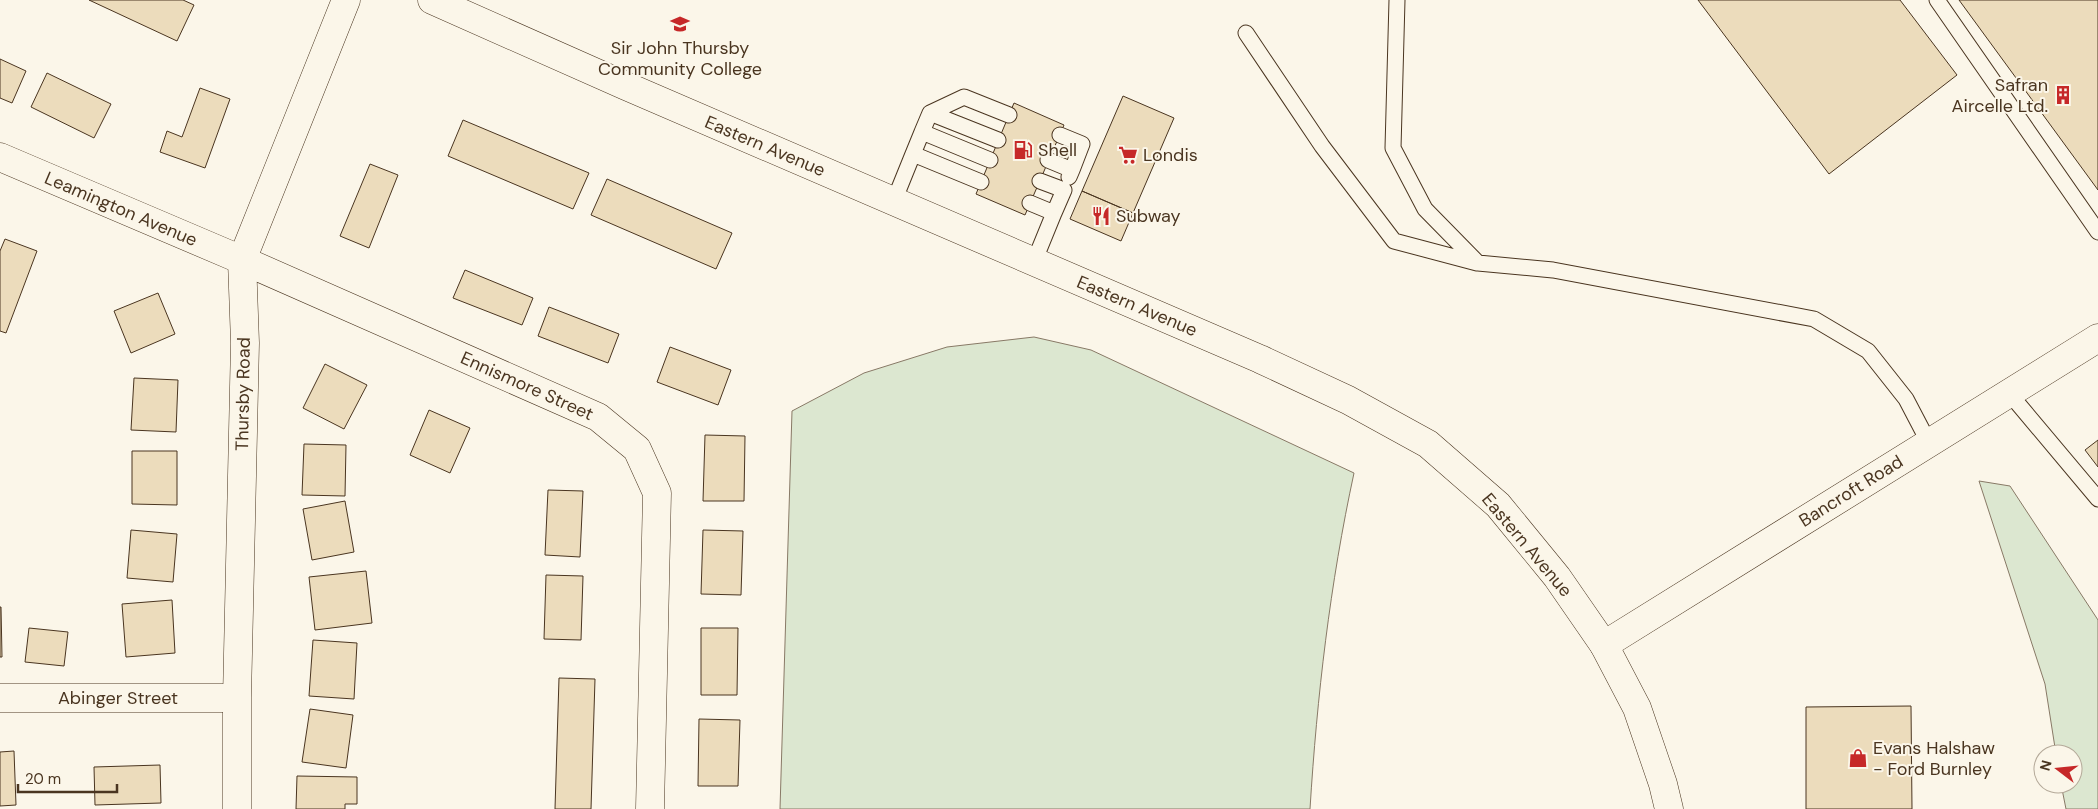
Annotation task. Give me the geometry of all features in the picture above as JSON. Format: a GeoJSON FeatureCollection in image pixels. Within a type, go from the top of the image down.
{"type":"FeatureCollection","features":[{"type":"Feature","properties":{"kind":"main road","name":"Thursby Road"},"geometry":{"type":"LineString","coordinates":[[236,809],[245,343],[242,260],[346,0]]}},
{"type":"Feature","properties":{"kind":"main road","name":"Eastern Avenue"},"geometry":{"type":"LineString","coordinates":[[432,0],[1260,359],[1348,400],[1428,444],[1498,505],[1557,577],[1604,645],[1636,708],[1663,784],[1668,809]]}},
{"type":"Feature","properties":{"kind":"main road","name":"Leamington Avenue"},"geometry":{"type":"LineString","coordinates":[[0,157],[242,260]]}},
{"type":"Feature","properties":{"kind":"main road","name":"Ennismore Street"},"geometry":{"type":"LineString","coordinates":[[242,260],[598,417],[637,449],[657,493],[650,809]]}},
{"type":"Feature","properties":{"kind":"main road","name":"Bancroft Road"},"geometry":{"type":"LineString","coordinates":[[1604,645],[2098,338]]}},
{"type":"Feature","properties":{"kind":"main road","name":"Abinger Street"},"geometry":{"type":"LineString","coordinates":[[0,698],[237,698]]}},
{"type":"Feature","properties":{"kind":"lane"},"geometry":{"type":"LineString","coordinates":[[1397,0],[1393,148],[1425,210],[1478,263]]}},
{"type":"Feature","properties":{"kind":"lane"},"geometry":{"type":"LineString","coordinates":[[1937,0],[2098,232]]}},
{"type":"Feature","properties":{"kind":"lane"},"geometry":{"type":"LineString","coordinates":[[1246,33],[1322,146],[1394,240],[1478,263],[1553,270],[1814,319],[1868,351],[1906,399],[1929,443]]}},
{"type":"Feature","properties":{"kind":"lane"},"geometry":{"type":"LineString","coordinates":[[894,201],[930,113],[964,97],[1009,115]]}},
{"type":"Feature","properties":{"kind":"lane"},"geometry":{"type":"LineString","coordinates":[[930,113],[998,140]]}},
{"type":"Feature","properties":{"kind":"lane"},"geometry":{"type":"LineString","coordinates":[[922,132],[990,160]]}},
{"type":"Feature","properties":{"kind":"lane"},"geometry":{"type":"LineString","coordinates":[[1034,262],[1082,144],[1060,135]]}},
{"type":"Feature","properties":{"kind":"lane"},"geometry":{"type":"LineString","coordinates":[[913,154],[980,182]]}},
{"type":"Feature","properties":{"kind":"lane"},"geometry":{"type":"LineString","coordinates":[[1048,160],[1072,170]]}},
{"type":"Feature","properties":{"kind":"lane"},"geometry":{"type":"LineString","coordinates":[[1040,181],[1064,190]]}},
{"type":"Feature","properties":{"kind":"lane"},"geometry":{"type":"LineString","coordinates":[[1030,203],[1054,213]]}},
{"type":"Feature","properties":{"kind":"lane"},"geometry":{"type":"LineString","coordinates":[[2009,393],[2098,499]]}},
{"type":"Feature","properties":{"kind":"green space"},"geometry":{"type":"Polygon","coordinates":[[[1034,337],[1091,350],[1354,473],[1331,598],[1316,724],[1310,809],[780,809],[792,411],[864,373],[947,347],[1034,337]]]}},
{"type":"Feature","properties":{"kind":"green space"},"geometry":{"type":"Polygon","coordinates":[[[1979,481],[2010,486],[2098,620],[2098,809],[2066,809],[2063,794],[2083,794],[2083,744],[2054,744],[2045,684],[1979,481]]]}},
{"type":"Feature","properties":{"kind":"building"},"geometry":{"type":"Polygon","coordinates":[[[89,0],[183,0],[194,5],[177,41],[89,0]]]}},
{"type":"Feature","properties":{"kind":"building"},"geometry":{"type":"Polygon","coordinates":[[[1698,0],[1900,0],[1957,75],[1829,174],[1698,0]]]}},
{"type":"Feature","properties":{"kind":"building","name":"Safran Aircelle Ltd."},"geometry":{"type":"Polygon","coordinates":[[[1959,0],[2098,0],[2098,190],[1959,0]]]}},
{"type":"Feature","properties":{"kind":"building"},"geometry":{"type":"Polygon","coordinates":[[[0,59],[26,71],[12,103],[0,98],[0,59]]]}},
{"type":"Feature","properties":{"kind":"building"},"geometry":{"type":"Polygon","coordinates":[[[47,73],[111,104],[94,138],[31,107],[47,73]]]}},
{"type":"Feature","properties":{"kind":"building"},"geometry":{"type":"Polygon","coordinates":[[[200,88],[230,99],[205,168],[160,152],[167,131],[182,137],[200,88]]]}},
{"type":"Feature","properties":{"kind":"building","name":"Londis"},"geometry":{"type":"Polygon","coordinates":[[[1123,96],[1174,118],[1133,213],[1082,191],[1123,96]]]}},
{"type":"Feature","properties":{"kind":"building","name":"Shell"},"geometry":{"type":"Polygon","coordinates":[[[1014,103],[1064,125],[1025,215],[976,194],[1014,103]]]}},
{"type":"Feature","properties":{"kind":"building"},"geometry":{"type":"Polygon","coordinates":[[[463,120],[589,173],[573,209],[448,156],[463,120]]]}},
{"type":"Feature","properties":{"kind":"building"},"geometry":{"type":"Polygon","coordinates":[[[370,164],[398,175],[369,248],[340,236],[370,164]]]}},
{"type":"Feature","properties":{"kind":"building"},"geometry":{"type":"Polygon","coordinates":[[[607,179],[732,233],[716,269],[591,215],[607,179]]]}},
{"type":"Feature","properties":{"kind":"building","name":"Subway"},"geometry":{"type":"Polygon","coordinates":[[[1082,191],[1133,213],[1121,241],[1070,219],[1082,191]]]}},
{"type":"Feature","properties":{"kind":"building"},"geometry":{"type":"Polygon","coordinates":[[[5,239],[37,251],[6,333],[0,331],[0,251],[5,239]]]}},
{"type":"Feature","properties":{"kind":"building"},"geometry":{"type":"Polygon","coordinates":[[[465,270],[533,298],[522,325],[453,298],[465,270]]]}},
{"type":"Feature","properties":{"kind":"building"},"geometry":{"type":"Polygon","coordinates":[[[158,293],[175,334],[131,353],[114,311],[158,293]]]}},
{"type":"Feature","properties":{"kind":"building"},"geometry":{"type":"Polygon","coordinates":[[[549,307],[619,334],[608,363],[538,336],[549,307]]]}},
{"type":"Feature","properties":{"kind":"building"},"geometry":{"type":"Polygon","coordinates":[[[670,347],[731,370],[718,405],[657,382],[670,347]]]}},
{"type":"Feature","properties":{"kind":"building"},"geometry":{"type":"Polygon","coordinates":[[[325,364],[367,385],[344,429],[303,408],[325,364]]]}},
{"type":"Feature","properties":{"kind":"building"},"geometry":{"type":"Polygon","coordinates":[[[134,378],[178,380],[176,432],[131,430],[134,378]]]}},
{"type":"Feature","properties":{"kind":"building"},"geometry":{"type":"Polygon","coordinates":[[[429,410],[470,428],[450,473],[410,455],[429,410]]]}},
{"type":"Feature","properties":{"kind":"building"},"geometry":{"type":"Polygon","coordinates":[[[705,435],[745,436],[744,501],[703,501],[705,435]]]}},
{"type":"Feature","properties":{"kind":"building"},"geometry":{"type":"Polygon","coordinates":[[[2098,440],[2098,467],[2085,450],[2098,440]]]}},
{"type":"Feature","properties":{"kind":"building"},"geometry":{"type":"Polygon","coordinates":[[[304,444],[346,445],[345,496],[302,495],[304,444]]]}},
{"type":"Feature","properties":{"kind":"building"},"geometry":{"type":"Polygon","coordinates":[[[132,451],[177,451],[177,505],[132,504],[132,451]]]}},
{"type":"Feature","properties":{"kind":"building"},"geometry":{"type":"Polygon","coordinates":[[[548,490],[583,491],[580,557],[545,555],[548,490]]]}},
{"type":"Feature","properties":{"kind":"building"},"geometry":{"type":"Polygon","coordinates":[[[345,501],[354,552],[312,560],[303,509],[345,501]]]}},
{"type":"Feature","properties":{"kind":"building"},"geometry":{"type":"Polygon","coordinates":[[[131,530],[177,534],[173,582],[127,578],[131,530]]]}},
{"type":"Feature","properties":{"kind":"building"},"geometry":{"type":"Polygon","coordinates":[[[703,530],[743,531],[741,595],[701,594],[703,530]]]}},
{"type":"Feature","properties":{"kind":"building"},"geometry":{"type":"Polygon","coordinates":[[[366,571],[372,623],[315,630],[309,577],[366,571]]]}},
{"type":"Feature","properties":{"kind":"building"},"geometry":{"type":"Polygon","coordinates":[[[546,575],[583,576],[581,640],[544,639],[546,575]]]}},
{"type":"Feature","properties":{"kind":"building"},"geometry":{"type":"Polygon","coordinates":[[[172,600],[175,653],[126,657],[122,604],[172,600]]]}},
{"type":"Feature","properties":{"kind":"building"},"geometry":{"type":"Polygon","coordinates":[[[1,607],[2,657],[0,657],[1,607]]]}},
{"type":"Feature","properties":{"kind":"building"},"geometry":{"type":"Polygon","coordinates":[[[29,628],[68,632],[64,666],[25,662],[29,628]]]}},
{"type":"Feature","properties":{"kind":"building"},"geometry":{"type":"Polygon","coordinates":[[[701,628],[738,628],[737,695],[701,695],[701,628]]]}},
{"type":"Feature","properties":{"kind":"building"},"geometry":{"type":"Polygon","coordinates":[[[313,640],[357,643],[354,699],[309,696],[313,640]]]}},
{"type":"Feature","properties":{"kind":"building"},"geometry":{"type":"Polygon","coordinates":[[[559,678],[595,679],[591,809],[555,809],[559,678]]]}},
{"type":"Feature","properties":{"kind":"building","name":"Evans Halshaw - Ford Burnley"},"geometry":{"type":"Polygon","coordinates":[[[1911,706],[1912,809],[1806,809],[1806,707],[1911,706]]]}},
{"type":"Feature","properties":{"kind":"building"},"geometry":{"type":"Polygon","coordinates":[[[310,709],[353,715],[346,768],[302,762],[310,709]]]}},
{"type":"Feature","properties":{"kind":"building"},"geometry":{"type":"Polygon","coordinates":[[[699,719],[740,720],[738,786],[698,786],[699,719]]]}},
{"type":"Feature","properties":{"kind":"building"},"geometry":{"type":"Polygon","coordinates":[[[14,751],[16,805],[0,806],[0,752],[14,751]]]}},
{"type":"Feature","properties":{"kind":"building"},"geometry":{"type":"Polygon","coordinates":[[[160,765],[161,803],[95,805],[94,767],[160,765]]]}},
{"type":"Feature","properties":{"kind":"building"},"geometry":{"type":"Polygon","coordinates":[[[297,776],[357,777],[357,804],[345,804],[345,809],[296,809],[297,776]]]}},
{"type":"Feature","properties":{"kind":"place","name":"Sir John Thursby Community College"},"geometry":{"type":"Point","coordinates":[680,24]}},
{"type":"Feature","properties":{"kind":"place","name":"Safran Aircelle Ltd."},"geometry":{"type":"Point","coordinates":[2063,95]}},
{"type":"Feature","properties":{"kind":"place","name":"Shell"},"geometry":{"type":"Point","coordinates":[1023,150]}},
{"type":"Feature","properties":{"kind":"place","name":"Londis"},"geometry":{"type":"Point","coordinates":[1128,155]}},
{"type":"Feature","properties":{"kind":"place","name":"Subway"},"geometry":{"type":"Point","coordinates":[1101,216]}},
{"type":"Feature","properties":{"kind":"place","name":"Evans Halshaw - Ford Burnley"},"geometry":{"type":"Point","coordinates":[1858,758]}}]}
